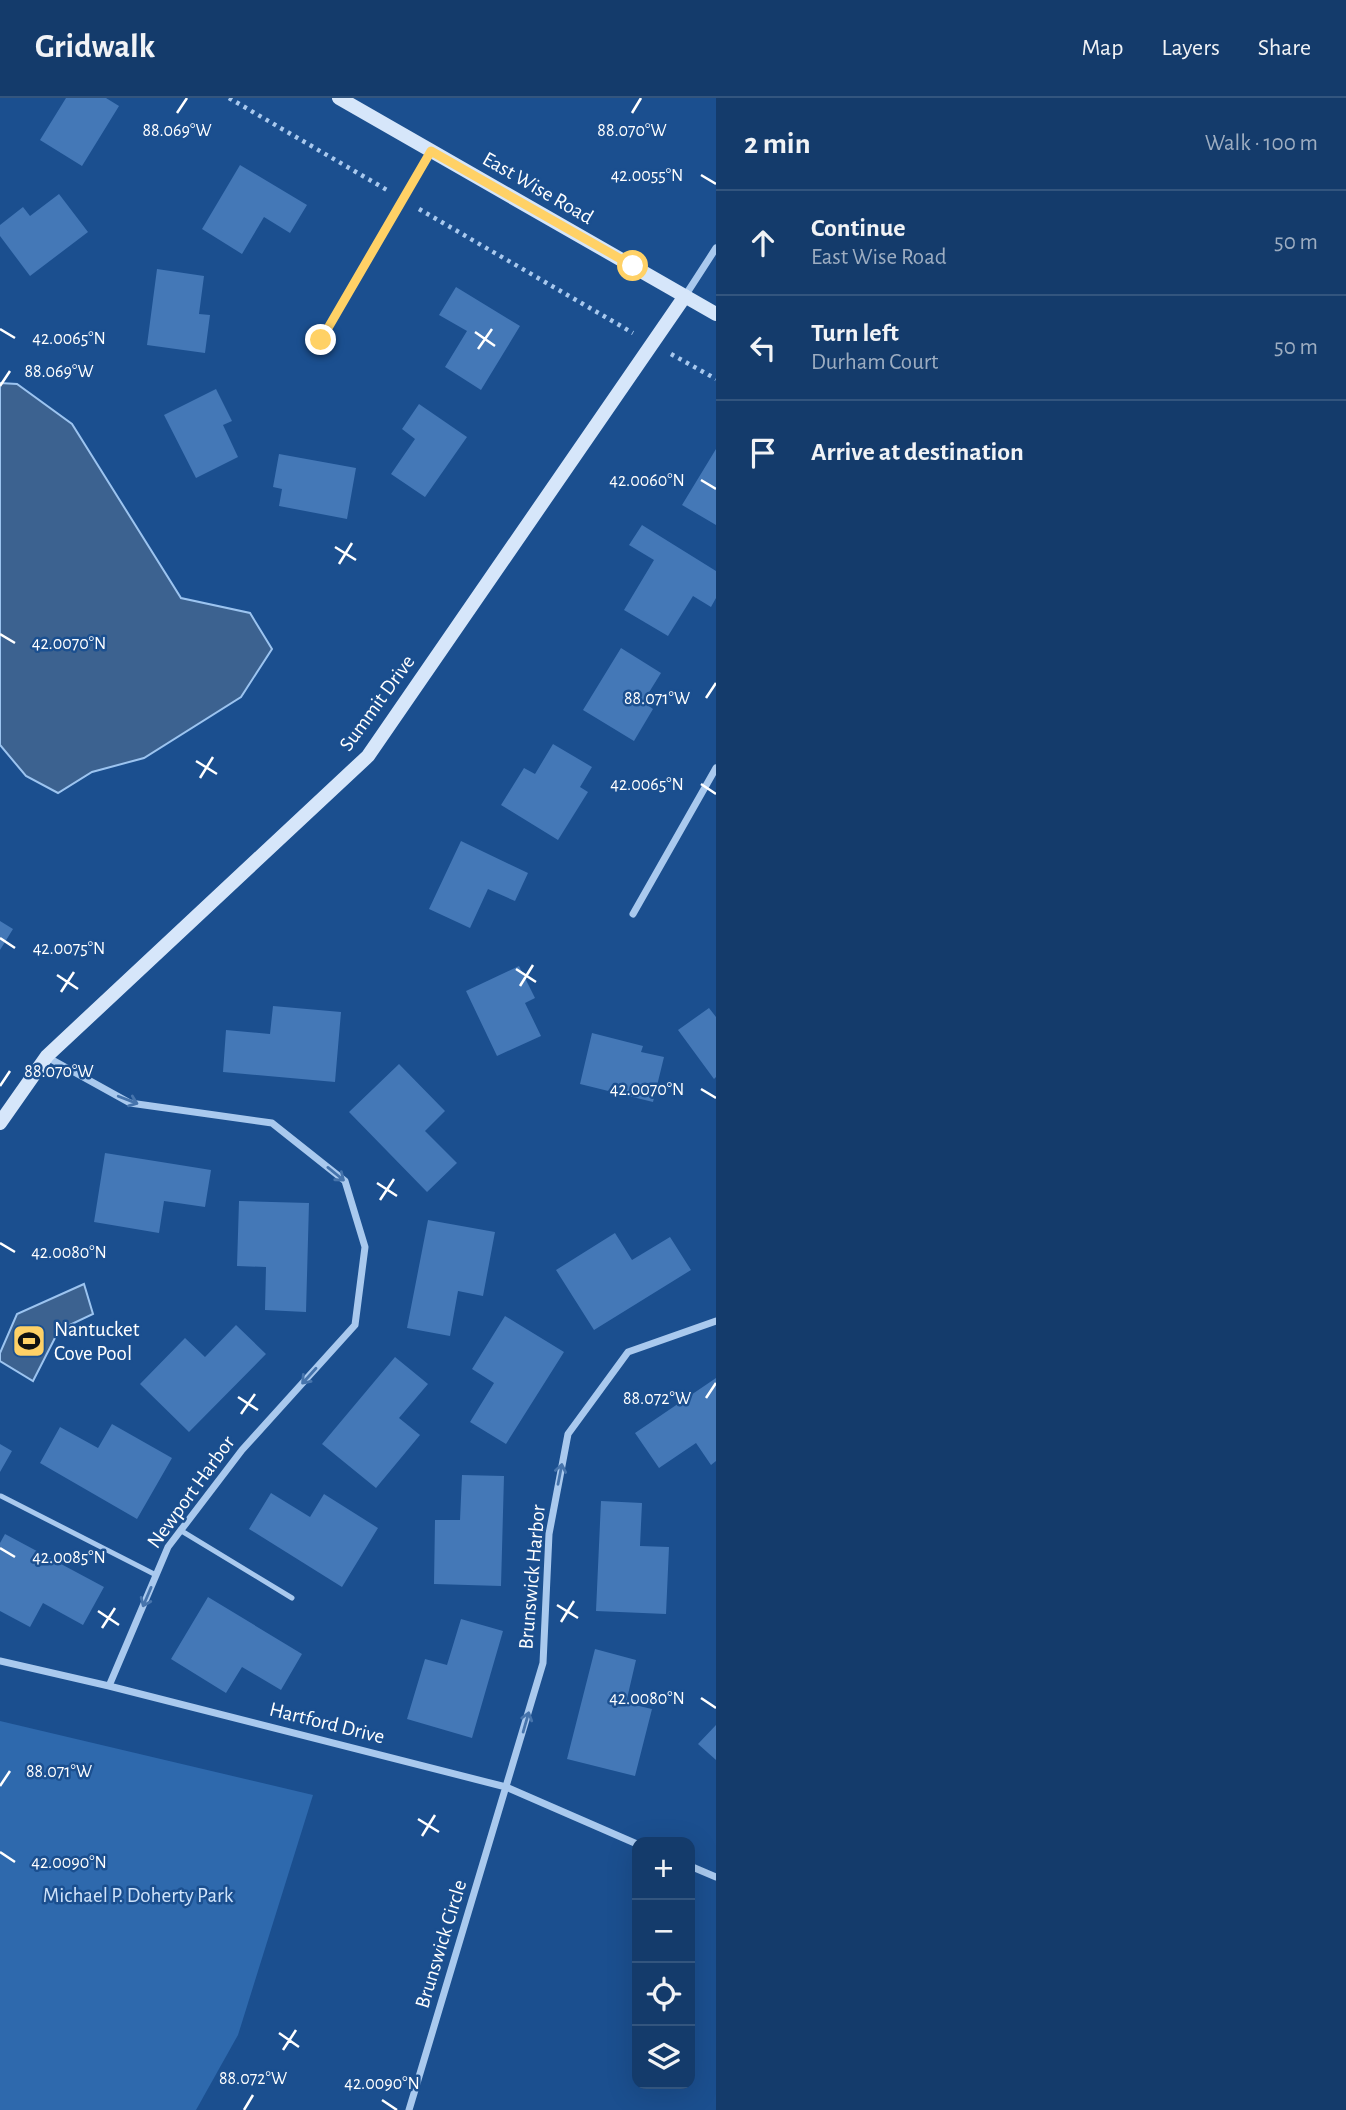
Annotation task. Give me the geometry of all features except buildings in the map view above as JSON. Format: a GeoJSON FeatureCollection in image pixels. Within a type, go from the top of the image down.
{"type":"FeatureCollection","features":[{"type":"Feature","properties":{"kind":"street","name":"East Wise Road"},"geometry":{"type":"LineString","coordinates":[[340,98],[716,314]]}},
{"type":"Feature","properties":{"kind":"street"},"geometry":{"type":"LineString","coordinates":[[321,340],[431,151]]}},
{"type":"Feature","properties":{"kind":"street","name":"Summit Drive"},"geometry":{"type":"LineString","coordinates":[[0,1123],[47,1056],[368,756],[716,248]]}},
{"type":"Feature","properties":{"kind":"street"},"geometry":{"type":"LineString","coordinates":[[634,914],[716,768]]}},
{"type":"Feature","properties":{"kind":"street","name":"Newport Harbor"},"geometry":{"type":"LineString","coordinates":[[47,1056],[130,1103],[272,1123],[345,1181],[365,1247],[355,1325],[242,1450],[168,1547],[108,1686]]}},
{"type":"Feature","properties":{"kind":"street","name":"Brunswick Harbor"},"geometry":{"type":"LineString","coordinates":[[506,1787],[543,1662],[549,1534],[568,1434],[628,1352],[716,1321]]}},
{"type":"Feature","properties":{"kind":"street","name":"Hartford Drive"},"geometry":{"type":"LineString","coordinates":[[0,1661],[506,1787],[632,1842]]}},
{"type":"Feature","properties":{"kind":"street","name":"Brunswick Circle"},"geometry":{"type":"LineString","coordinates":[[409,2110],[506,1787]]}},
{"type":"Feature","properties":{"kind":"street"},"geometry":{"type":"LineString","coordinates":[[695,1868],[716,1877]]}},
{"type":"Feature","properties":{"kind":"lane"},"geometry":{"type":"LineString","coordinates":[[1,1496],[156,1575]]}},
{"type":"Feature","properties":{"kind":"lane"},"geometry":{"type":"LineString","coordinates":[[180,1531],[292,1598]]}},
{"type":"Feature","properties":{"kind":"path"},"geometry":{"type":"LineString","coordinates":[[229,98],[620,326]]}},
{"type":"Feature","properties":{"kind":"path"},"geometry":{"type":"LineString","coordinates":[[674,356],[716,379]]}},
{"type":"Feature","properties":{"kind":"green space","name":"Michael P. Doherty Park"},"geometry":{"type":"Polygon","coordinates":[[[0,1721],[313,1795],[238,2035],[196,2110],[0,2110],[0,1721]]]}},
{"type":"Feature","properties":{"kind":"shaded area"},"geometry":{"type":"Polygon","coordinates":[[[0,383],[17,384],[72,424],[181,598],[250,613],[272,649],[241,697],[144,758],[92,772],[58,793],[26,776],[0,745],[0,383]]]}},
{"type":"Feature","properties":{"kind":"shaded area","name":"Nantucket Cove Pool"},"geometry":{"type":"Polygon","coordinates":[[[84,1284],[93,1314],[59,1330],[33,1381],[0,1361],[0,1353],[17,1314],[84,1284]]]}},
{"type":"Feature","properties":{"kind":"place","name":"Nantucket Cove Pool"},"geometry":{"type":"Point","coordinates":[29,1341]}},
{"type":"Feature","properties":{"kind":"route"},"geometry":{"type":"LineString","coordinates":[[321,340],[431,151],[633,266]]}}]}
